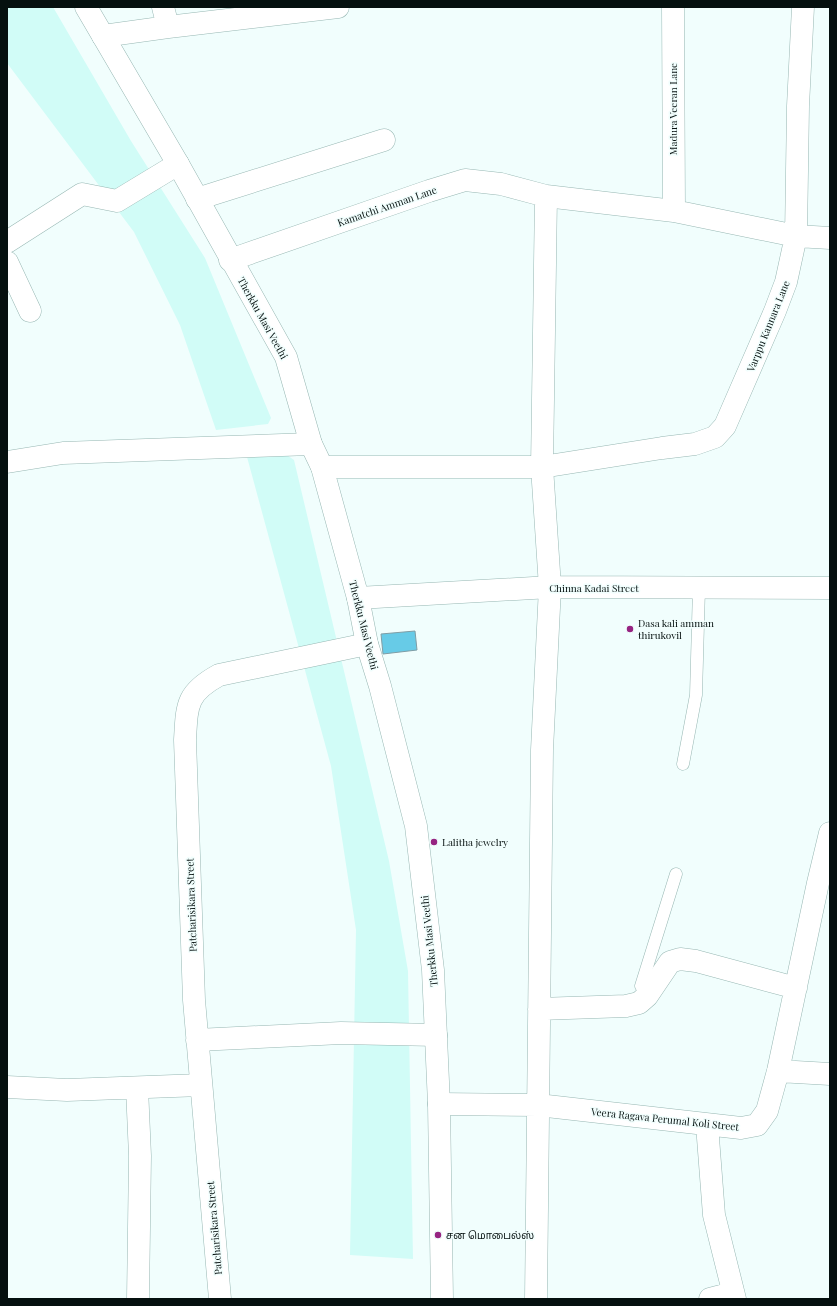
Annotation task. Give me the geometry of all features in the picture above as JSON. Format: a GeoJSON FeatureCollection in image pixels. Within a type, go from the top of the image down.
{"type":"FeatureCollection","features":[{"type":"Feature","properties":{"kind":"street","name":"Therkku Masi Veethi"},"geometry":{"type":"LineString","coordinates":[[86,7],[178,164],[230,260],[286,357],[311,444],[322,467],[358,598],[367,644],[380,686],[416,826],[433,970],[439,1104],[442,1299]]}},
{"type":"Feature","properties":{"kind":"street"},"geometry":{"type":"LineString","coordinates":[[103,36],[165,17],[338,7]]}},
{"type":"Feature","properties":{"kind":"street","name":"Madura Veeran Lane"},"geometry":{"type":"LineString","coordinates":[[673,7],[674,211]]}},
{"type":"Feature","properties":{"kind":"street","name":"Varppu Kannara Lane"},"geometry":{"type":"LineString","coordinates":[[322,467],[542,467],[695,444],[715,437],[725,426],[775,311],[786,282],[796,236],[798,106],[803,7]]}},
{"type":"Feature","properties":{"kind":"street"},"geometry":{"type":"LineString","coordinates":[[197,199],[384,140]]}},
{"type":"Feature","properties":{"kind":"street"},"geometry":{"type":"LineString","coordinates":[[7,242],[82,194],[117,201],[178,164]]}},
{"type":"Feature","properties":{"kind":"street","name":"Kamatchi Amman Lane"},"geometry":{"type":"LineString","coordinates":[[230,260],[465,180],[501,184],[546,196],[674,211],[796,236],[830,238]]}},
{"type":"Feature","properties":{"kind":"street"},"geometry":{"type":"LineString","coordinates":[[536,1299],[542,750],[550,588],[542,467],[546,196]]}},
{"type":"Feature","properties":{"kind":"street"},"geometry":{"type":"LineString","coordinates":[[7,262],[30,311]]}},
{"type":"Feature","properties":{"kind":"street"},"geometry":{"type":"LineString","coordinates":[[7,462],[63,453],[311,444]]}},
{"type":"Feature","properties":{"kind":"street","name":"Chinna Kadai Street"},"geometry":{"type":"LineString","coordinates":[[358,598],[550,588],[830,588]]}},
{"type":"Feature","properties":{"kind":"street","name":"Patcharisikara Street"},"geometry":{"type":"LineString","coordinates":[[220,1299],[194,1000],[185,740],[188,705],[194,694],[204,683],[219,675],[367,644]]}},
{"type":"Feature","properties":{"kind":"street","name":"Veera Ragava Perumal Koli Street"},"geometry":{"type":"LineString","coordinates":[[439,1104],[538,1105],[707,1125],[741,1128],[757,1125],[767,1111],[778,1071],[818,883],[829,845]]}},
{"type":"Feature","properties":{"kind":"street"},"geometry":{"type":"LineString","coordinates":[[539,1009],[626,1006],[639,1003],[647,996],[670,962],[680,959],[696,961],[796,988]]}},
{"type":"Feature","properties":{"kind":"street"},"geometry":{"type":"LineString","coordinates":[[198,1040],[341,1033],[436,1035]]}},
{"type":"Feature","properties":{"kind":"street"},"geometry":{"type":"LineString","coordinates":[[778,1071],[830,1074]]}},
{"type":"Feature","properties":{"kind":"street"},"geometry":{"type":"LineString","coordinates":[[7,1087],[67,1090],[202,1085]]}},
{"type":"Feature","properties":{"kind":"street"},"geometry":{"type":"LineString","coordinates":[[138,1088],[140,1156],[138,1299]]}},
{"type":"Feature","properties":{"kind":"street"},"geometry":{"type":"LineString","coordinates":[[707,1125],[714,1215],[734,1296],[710,1299]]}},
{"type":"Feature","properties":{"kind":"lane"},"geometry":{"type":"LineString","coordinates":[[684,764],[696,695],[699,588]]}},
{"type":"Feature","properties":{"kind":"lane"},"geometry":{"type":"LineString","coordinates":[[647,996],[641,986],[676,874]]}},
{"type":"Feature","properties":{"kind":"shaded area"},"geometry":{"type":"Polygon","coordinates":[[[7,7],[53,7],[131,141],[205,258],[271,418],[268,424],[216,430],[180,325],[134,232],[7,63],[7,7]]]}},
{"type":"Feature","properties":{"kind":"shaded area"},"geometry":{"type":"Polygon","coordinates":[[[284,453],[294,460],[389,861],[408,971],[413,1259],[350,1255],[356,930],[331,766],[247,457],[284,453]]]}},
{"type":"Feature","properties":{"kind":"building"},"geometry":{"type":"Polygon","coordinates":[[[415,631],[417,650],[383,654],[381,634],[415,631]]]}},
{"type":"Feature","properties":{"kind":"place","name":"Dasa kali amman thirukovil"},"geometry":{"type":"Point","coordinates":[630,629]}},
{"type":"Feature","properties":{"kind":"place","name":"Lalitha jewelry"},"geometry":{"type":"Point","coordinates":[434,842]}},
{"type":"Feature","properties":{"kind":"place","name":"சன மொபைல்ஸ்"},"geometry":{"type":"Point","coordinates":[438,1235]}}]}
